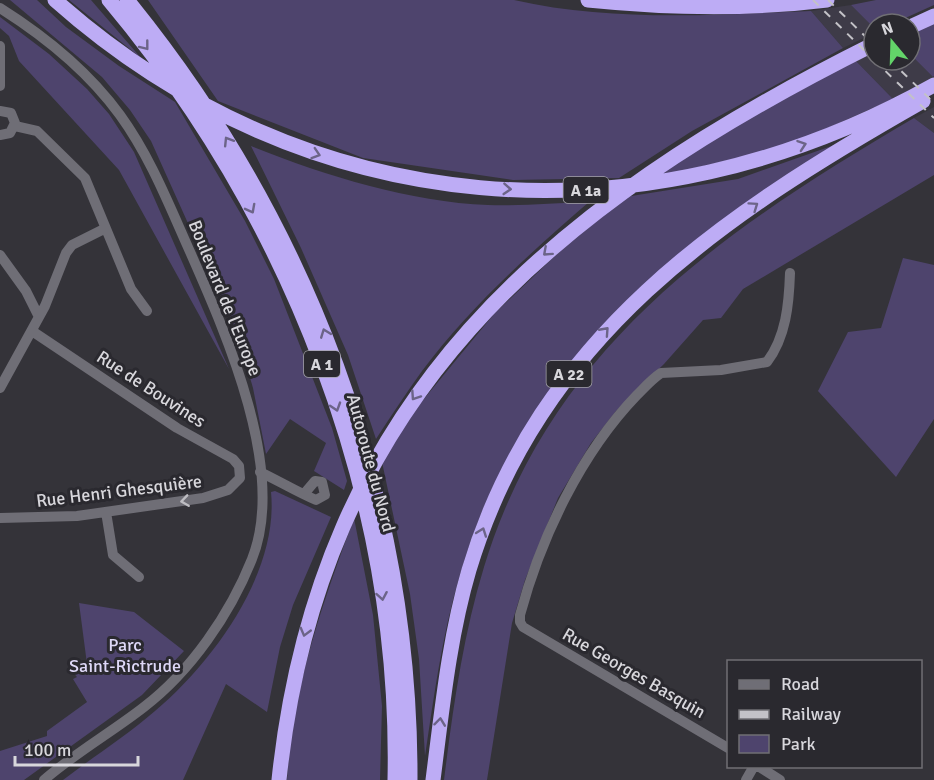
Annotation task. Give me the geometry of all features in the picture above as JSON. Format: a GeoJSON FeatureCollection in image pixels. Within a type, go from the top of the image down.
{"type":"FeatureCollection","features":[{"type":"Feature","properties":{"kind":"highway","name":"A 1a"},"geometry":{"type":"LineString","coordinates":[[55,0],[118,52],[182,92],[262,132],[315,153],[399,176],[503,189],[589,190],[655,184],[730,169],[835,133],[907,105]]}},
{"type":"Feature","properties":{"kind":"highway","name":"Autoroute du Nord"},"geometry":{"type":"LineString","coordinates":[[109,0],[187,102],[233,176],[292,290],[322,365],[358,478],[381,589],[392,674],[395,780]]}},
{"type":"Feature","properties":{"kind":"highway","name":"Autoroute du Nord"},"geometry":{"type":"LineString","coordinates":[[127,0],[189,81],[237,155],[301,277],[340,373],[368,461],[392,566],[406,663],[410,780]]}},
{"type":"Feature","properties":{"kind":"highway"},"geometry":{"type":"LineString","coordinates":[[588,0],[692,6],[827,0]]}},
{"type":"Feature","properties":{"kind":"highway"},"geometry":{"type":"LineString","coordinates":[[279,780],[298,659],[319,586],[338,537],[389,436],[428,378],[480,317],[539,260],[592,214],[658,166],[737,117],[862,50]]}},
{"type":"Feature","properties":{"kind":"highway","name":"A 22"},"geometry":{"type":"LineString","coordinates":[[433,780],[447,668],[469,569],[484,525],[509,471],[560,386],[611,324],[698,246],[783,186],[932,89]]}},
{"type":"Feature","properties":{"kind":"street","name":"Boulevard de l'Europe"},"geometry":{"type":"LineString","coordinates":[[0,3],[68,58],[99,89],[126,123],[148,159],[234,358],[251,422],[260,472],[263,507],[258,544],[237,590],[206,640],[169,685],[151,702],[49,776],[39,780]]}},
{"type":"Feature","properties":{"kind":"street","name":"Boulevard de l'Europe"},"geometry":{"type":"LineString","coordinates":[[0,8],[22,22]]}},
{"type":"Feature","properties":{"kind":"street"},"geometry":{"type":"LineString","coordinates":[[0,46],[0,86]]}},
{"type":"Feature","properties":{"kind":"street"},"geometry":{"type":"LineString","coordinates":[[0,111],[11,113],[15,126]]}},
{"type":"Feature","properties":{"kind":"street"},"geometry":{"type":"LineString","coordinates":[[0,135],[8,134],[15,126]]}},
{"type":"Feature","properties":{"kind":"street"},"geometry":{"type":"LineString","coordinates":[[15,126],[39,133],[85,178],[130,289],[147,311]]}},
{"type":"Feature","properties":{"kind":"street"},"geometry":{"type":"LineString","coordinates":[[0,388],[39,317],[66,252],[72,245],[104,229]]}},
{"type":"Feature","properties":{"kind":"street"},"geometry":{"type":"LineString","coordinates":[[0,255],[26,291],[39,317]]}},
{"type":"Feature","properties":{"kind":"street","name":"Rue Georges Basquin"},"geometry":{"type":"LineString","coordinates":[[727,747],[523,627],[520,615],[528,587],[558,510],[608,428],[661,373],[722,370],[767,362],[776,351],[788,308],[790,273]]}},
{"type":"Feature","properties":{"kind":"street","name":"Rue de Bouvines"},"geometry":{"type":"LineString","coordinates":[[32,331],[177,428],[234,459],[240,469],[238,481]]}},
{"type":"Feature","properties":{"kind":"street"},"geometry":{"type":"LineString","coordinates":[[260,472],[304,494]]}},
{"type":"Feature","properties":{"kind":"street","name":"Rue Henri Ghesquière"},"geometry":{"type":"LineString","coordinates":[[0,518],[55,517],[106,512],[208,497],[228,490],[238,481]]}},
{"type":"Feature","properties":{"kind":"street"},"geometry":{"type":"LineString","coordinates":[[106,512],[112,555],[139,577]]}},
{"type":"Feature","properties":{"kind":"street"},"geometry":{"type":"LineString","coordinates":[[761,768],[780,780]]}},
{"type":"Feature","properties":{"kind":"shaded area"},"geometry":{"type":"Polygon","coordinates":[[[851,5],[862,16],[862,39],[843,48],[811,11],[851,5]]]}},
{"type":"Feature","properties":{"kind":"shaded area"},"geometry":{"type":"Polygon","coordinates":[[[862,57],[862,67],[855,60],[862,57]]]}},
{"type":"Feature","properties":{"kind":"shaded area"},"geometry":{"type":"Polygon","coordinates":[[[922,66],[933,77],[893,99],[867,72],[922,72],[922,66]]]}},
{"type":"Feature","properties":{"kind":"shaded area"},"geometry":{"type":"Polygon","coordinates":[[[934,107],[934,133],[914,118],[934,107]]]}},
{"type":"Feature","properties":{"kind":"green space"},"geometry":{"type":"Polygon","coordinates":[[[10,0],[37,0],[66,27],[119,66],[175,102],[245,221],[274,279],[332,428],[347,481],[344,490],[314,471],[326,443],[290,419],[266,454],[253,388],[236,330],[151,141],[130,110],[102,77],[10,0]]]}},
{"type":"Feature","properties":{"kind":"green space"},"geometry":{"type":"Polygon","coordinates":[[[69,0],[91,0],[141,58],[69,0]]]}},
{"type":"Feature","properties":{"kind":"green space"},"geometry":{"type":"Polygon","coordinates":[[[148,0],[514,0],[587,12],[661,15],[811,11],[843,48],[692,131],[619,178],[513,180],[363,158],[218,101],[148,0]]]}},
{"type":"Feature","properties":{"kind":"green space"},"geometry":{"type":"Polygon","coordinates":[[[876,0],[934,0],[934,5],[919,12],[862,12],[862,16],[851,5],[876,0]]]}},
{"type":"Feature","properties":{"kind":"green space"},"geometry":{"type":"Polygon","coordinates":[[[0,17],[49,54],[87,89],[109,114],[134,152],[229,369],[119,170],[19,61],[9,36],[0,28],[0,17]]]}},
{"type":"Feature","properties":{"kind":"green space"},"geometry":{"type":"Polygon","coordinates":[[[934,23],[933,77],[922,66],[922,28],[934,23]]]}},
{"type":"Feature","properties":{"kind":"green space"},"geometry":{"type":"Polygon","coordinates":[[[855,60],[862,67],[862,72],[867,72],[893,99],[812,135],[751,155],[652,178],[738,124],[855,60]]]}},
{"type":"Feature","properties":{"kind":"green space"},"geometry":{"type":"Polygon","coordinates":[[[914,118],[934,133],[934,175],[743,289],[721,318],[703,320],[664,364],[616,411],[591,443],[558,498],[525,580],[512,623],[487,780],[444,780],[464,646],[484,567],[514,489],[553,419],[600,357],[653,301],[713,251],[777,204],[914,118]]]}},
{"type":"Feature","properties":{"kind":"green space"},"geometry":{"type":"Polygon","coordinates":[[[840,143],[776,183],[715,226],[658,273],[606,323],[559,379],[518,439],[485,506],[459,578],[439,666],[425,756],[419,659],[410,594],[382,462],[414,411],[494,314],[578,234],[625,197],[738,179],[840,143]]]}},
{"type":"Feature","properties":{"kind":"green space"},"geometry":{"type":"Polygon","coordinates":[[[251,146],[337,177],[428,199],[488,205],[589,202],[522,261],[440,347],[376,439],[348,355],[301,248],[251,146]]]}},
{"type":"Feature","properties":{"kind":"green space"},"geometry":{"type":"Polygon","coordinates":[[[903,258],[934,265],[934,419],[896,477],[818,391],[848,332],[881,328],[903,258]]]}},
{"type":"Feature","properties":{"kind":"green space"},"geometry":{"type":"Polygon","coordinates":[[[275,491],[331,517],[293,605],[280,647],[267,712],[226,684],[183,780],[63,780],[155,711],[177,691],[220,641],[238,613],[265,553],[271,522],[271,492],[275,491]]]}},
{"type":"Feature","properties":{"kind":"green space"},"geometry":{"type":"Polygon","coordinates":[[[354,518],[373,615],[382,706],[380,780],[287,780],[295,712],[302,679],[320,614],[354,518]]]}},
{"type":"Feature","properties":{"kind":"green space","name":"Parc Saint-Rictrude"},"geometry":{"type":"Polygon","coordinates":[[[79,603],[134,612],[184,651],[142,695],[24,780],[0,780],[0,751],[47,736],[47,731],[87,702],[73,679],[77,677],[70,669],[87,664],[79,603]]]}},
{"type":"Feature","properties":{"kind":"railway"},"geometry":{"type":"LineString","coordinates":[[813,0],[862,48]]}},
{"type":"Feature","properties":{"kind":"railway"},"geometry":{"type":"LineString","coordinates":[[828,0],[862,33]]}},
{"type":"Feature","properties":{"kind":"railway"},"geometry":{"type":"LineString","coordinates":[[886,72],[934,118]]}},
{"type":"Feature","properties":{"kind":"railway"},"geometry":{"type":"LineString","coordinates":[[902,72],[934,103]]}}]}
